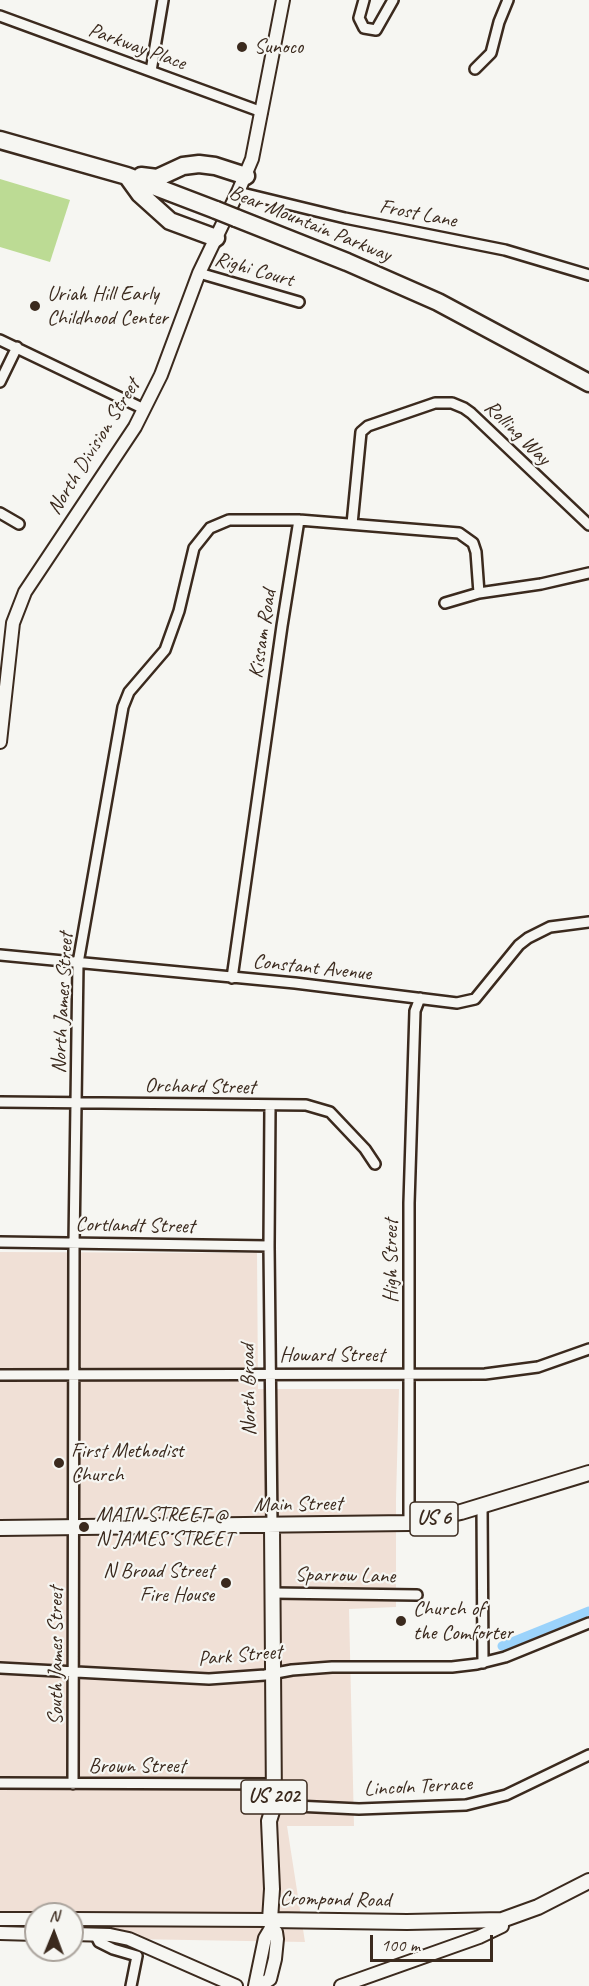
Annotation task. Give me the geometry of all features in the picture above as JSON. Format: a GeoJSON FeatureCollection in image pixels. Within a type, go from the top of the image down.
{"type":"FeatureCollection","features":[{"type":"Feature","properties":{"kind":"highway","name":"Bear Mountain Parkway"},"geometry":{"type":"LineString","coordinates":[[0,140],[127,176],[347,262],[438,302],[589,383]]}},
{"type":"Feature","properties":{"kind":"highway"},"geometry":{"type":"LineString","coordinates":[[216,238],[172,222],[140,194],[127,176],[135,174],[157,178],[188,165],[207,164],[246,176]]}},
{"type":"Feature","properties":{"kind":"highway"},"geometry":{"type":"LineString","coordinates":[[178,169],[174,184],[193,202]]}},
{"type":"Feature","properties":{"kind":"highway"},"geometry":{"type":"LineString","coordinates":[[165,217],[163,205],[167,192]]}},
{"type":"Feature","properties":{"kind":"main road","name":"Main Street"},"geometry":{"type":"LineString","coordinates":[[0,1528],[409,1523],[433,1520],[589,1473]]}},
{"type":"Feature","properties":{"kind":"main road","name":"North Broad"},"geometry":{"type":"LineString","coordinates":[[272,1526],[273,1673]]}},
{"type":"Feature","properties":{"kind":"main road","name":"US 202"},"geometry":{"type":"LineString","coordinates":[[270,1924],[272,1888],[269,1821],[274,1805],[273,1673]]}},
{"type":"Feature","properties":{"kind":"main road","name":"Crompond Road"},"geometry":{"type":"LineString","coordinates":[[270,1924],[502,1920],[538,1907],[589,1881]]}},
{"type":"Feature","properties":{"kind":"street"},"geometry":{"type":"LineString","coordinates":[[151,71],[163,0]]}},
{"type":"Feature","properties":{"kind":"street","name":"North Division Street"},"geometry":{"type":"LineString","coordinates":[[0,742],[4,652],[13,623],[25,592],[135,427],[161,375],[199,273],[246,176],[256,142],[283,0]]}},
{"type":"Feature","properties":{"kind":"street"},"geometry":{"type":"LineString","coordinates":[[364,0],[359,18],[364,28],[376,30],[393,0]]}},
{"type":"Feature","properties":{"kind":"street"},"geometry":{"type":"LineString","coordinates":[[475,69],[491,53],[499,22],[508,0]]}},
{"type":"Feature","properties":{"kind":"street","name":"Parkway Place"},"geometry":{"type":"LineString","coordinates":[[0,16],[262,112]]}},
{"type":"Feature","properties":{"kind":"street","name":"Frost Lane"},"geometry":{"type":"LineString","coordinates":[[238,192],[345,218],[505,250],[589,275]]}},
{"type":"Feature","properties":{"kind":"street","name":"Righi Court"},"geometry":{"type":"LineString","coordinates":[[199,273],[299,302]]}},
{"type":"Feature","properties":{"kind":"street"},"geometry":{"type":"LineString","coordinates":[[0,340],[144,409]]}},
{"type":"Feature","properties":{"kind":"street"},"geometry":{"type":"LineString","coordinates":[[0,382],[17,347]]}},
{"type":"Feature","properties":{"kind":"street","name":"Rolling Way"},"geometry":{"type":"LineString","coordinates":[[352,524],[361,432],[368,426],[435,403],[452,403],[471,413],[589,525]]}},
{"type":"Feature","properties":{"kind":"street"},"geometry":{"type":"LineString","coordinates":[[0,513],[19,524]]}},
{"type":"Feature","properties":{"kind":"street","name":"North James Street"},"geometry":{"type":"LineString","coordinates":[[74,1527],[74,1244],[78,963],[123,706],[129,692],[165,650],[178,611],[194,548],[210,528],[229,520],[299,520]]}},
{"type":"Feature","properties":{"kind":"street"},"geometry":{"type":"LineString","coordinates":[[299,520],[459,533],[473,543],[476,552],[479,592]]}},
{"type":"Feature","properties":{"kind":"street","name":"Kissam Road"},"geometry":{"type":"LineString","coordinates":[[232,978],[299,520]]}},
{"type":"Feature","properties":{"kind":"street"},"geometry":{"type":"LineString","coordinates":[[445,603],[479,592],[541,584],[589,573],[589,562]]}},
{"type":"Feature","properties":{"kind":"street","name":"Constant Avenue"},"geometry":{"type":"LineString","coordinates":[[0,955],[295,983],[453,1003],[475,999],[519,945],[528,938],[550,927],[589,922]]}},
{"type":"Feature","properties":{"kind":"street","name":"High Street"},"geometry":{"type":"LineString","coordinates":[[409,1523],[409,1203],[415,1011],[420,998]]}},
{"type":"Feature","properties":{"kind":"street","name":"Orchard Street"},"geometry":{"type":"LineString","coordinates":[[0,1102],[306,1105],[330,1112],[357,1140],[375,1164]]}},
{"type":"Feature","properties":{"kind":"street","name":"North Broad"},"geometry":{"type":"LineString","coordinates":[[270,1106],[269,1374],[272,1526]]}},
{"type":"Feature","properties":{"kind":"street","name":"Cortlandt Street"},"geometry":{"type":"LineString","coordinates":[[0,1242],[269,1246]]}},
{"type":"Feature","properties":{"kind":"street","name":"Howard Street"},"geometry":{"type":"LineString","coordinates":[[0,1375],[485,1374],[514,1372],[538,1367],[589,1348]]}},
{"type":"Feature","properties":{"kind":"street"},"geometry":{"type":"LineString","coordinates":[[482,1505],[483,1663]]}},
{"type":"Feature","properties":{"kind":"street","name":"South James Street"},"geometry":{"type":"LineString","coordinates":[[74,1527],[74,1784]]}},
{"type":"Feature","properties":{"kind":"street","name":"Sparrow Lane"},"geometry":{"type":"LineString","coordinates":[[273,1593],[417,1595]]}},
{"type":"Feature","properties":{"kind":"street","name":"Park Street"},"geometry":{"type":"LineString","coordinates":[[0,1668],[209,1679],[332,1667],[421,1668],[483,1663],[589,1623]]}},
{"type":"Feature","properties":{"kind":"street","name":"Lincoln Terrace"},"geometry":{"type":"LineString","coordinates":[[274,1805],[359,1809],[466,1805],[507,1795],[589,1755]]}},
{"type":"Feature","properties":{"kind":"street","name":"Brown Street"},"geometry":{"type":"LineString","coordinates":[[0,1783],[274,1784]]}},
{"type":"Feature","properties":{"kind":"street"},"geometry":{"type":"LineString","coordinates":[[0,1920],[24,1919]]}},
{"type":"Feature","properties":{"kind":"street","name":"Crompond Road"},"geometry":{"type":"LineString","coordinates":[[84,1919],[270,1924]]}},
{"type":"Feature","properties":{"kind":"street"},"geometry":{"type":"LineString","coordinates":[[341,1986],[480,1937],[502,1926],[502,1920]]}},
{"type":"Feature","properties":{"kind":"street"},"geometry":{"type":"LineString","coordinates":[[255,1986],[270,1924]]}},
{"type":"Feature","properties":{"kind":"street"},"geometry":{"type":"LineString","coordinates":[[260,1986],[270,1979],[276,1959],[276,1932],[270,1924]]}},
{"type":"Feature","properties":{"kind":"street"},"geometry":{"type":"LineString","coordinates":[[0,1933],[24,1934]]}},
{"type":"Feature","properties":{"kind":"street"},"geometry":{"type":"LineString","coordinates":[[84,1934],[110,1935],[129,1939],[236,1986]]}},
{"type":"Feature","properties":{"kind":"street"},"geometry":{"type":"LineString","coordinates":[[95,1934],[99,1942],[137,1956],[131,1986]]}},
{"type":"Feature","properties":{"kind":"shaded area"},"geometry":{"type":"Polygon","coordinates":[[[0,1252],[257,1253],[258,1389],[399,1389],[396,1607],[349,1609],[354,1826],[287,1826],[305,1942],[84,1938],[84,1902],[24,1902],[24,1938],[0,1937],[0,1252]]]}},
{"type":"Feature","properties":{"kind":"green space"},"geometry":{"type":"Polygon","coordinates":[[[0,179],[70,200],[50,262],[0,247],[0,179]]]}},
{"type":"Feature","properties":{"kind":"waterway"},"geometry":{"type":"LineString","coordinates":[[502,1646],[589,1611]]}},
{"type":"Feature","properties":{"kind":"place","name":"Sunoco"},"geometry":{"type":"Point","coordinates":[242,47]}},
{"type":"Feature","properties":{"kind":"place","name":"Uriah Hill Early Childhood Center"},"geometry":{"type":"Point","coordinates":[35,306]}},
{"type":"Feature","properties":{"kind":"place","name":"First Methodist Church"},"geometry":{"type":"Point","coordinates":[59,1463]}},
{"type":"Feature","properties":{"kind":"place","name":"MAIN STREET @ N JAMES STREET"},"geometry":{"type":"Point","coordinates":[84,1527]}},
{"type":"Feature","properties":{"kind":"place","name":"N Broad Street Fire House"},"geometry":{"type":"Point","coordinates":[226,1583]}},
{"type":"Feature","properties":{"kind":"place","name":"Church of the Comforter"},"geometry":{"type":"Point","coordinates":[401,1621]}}]}
